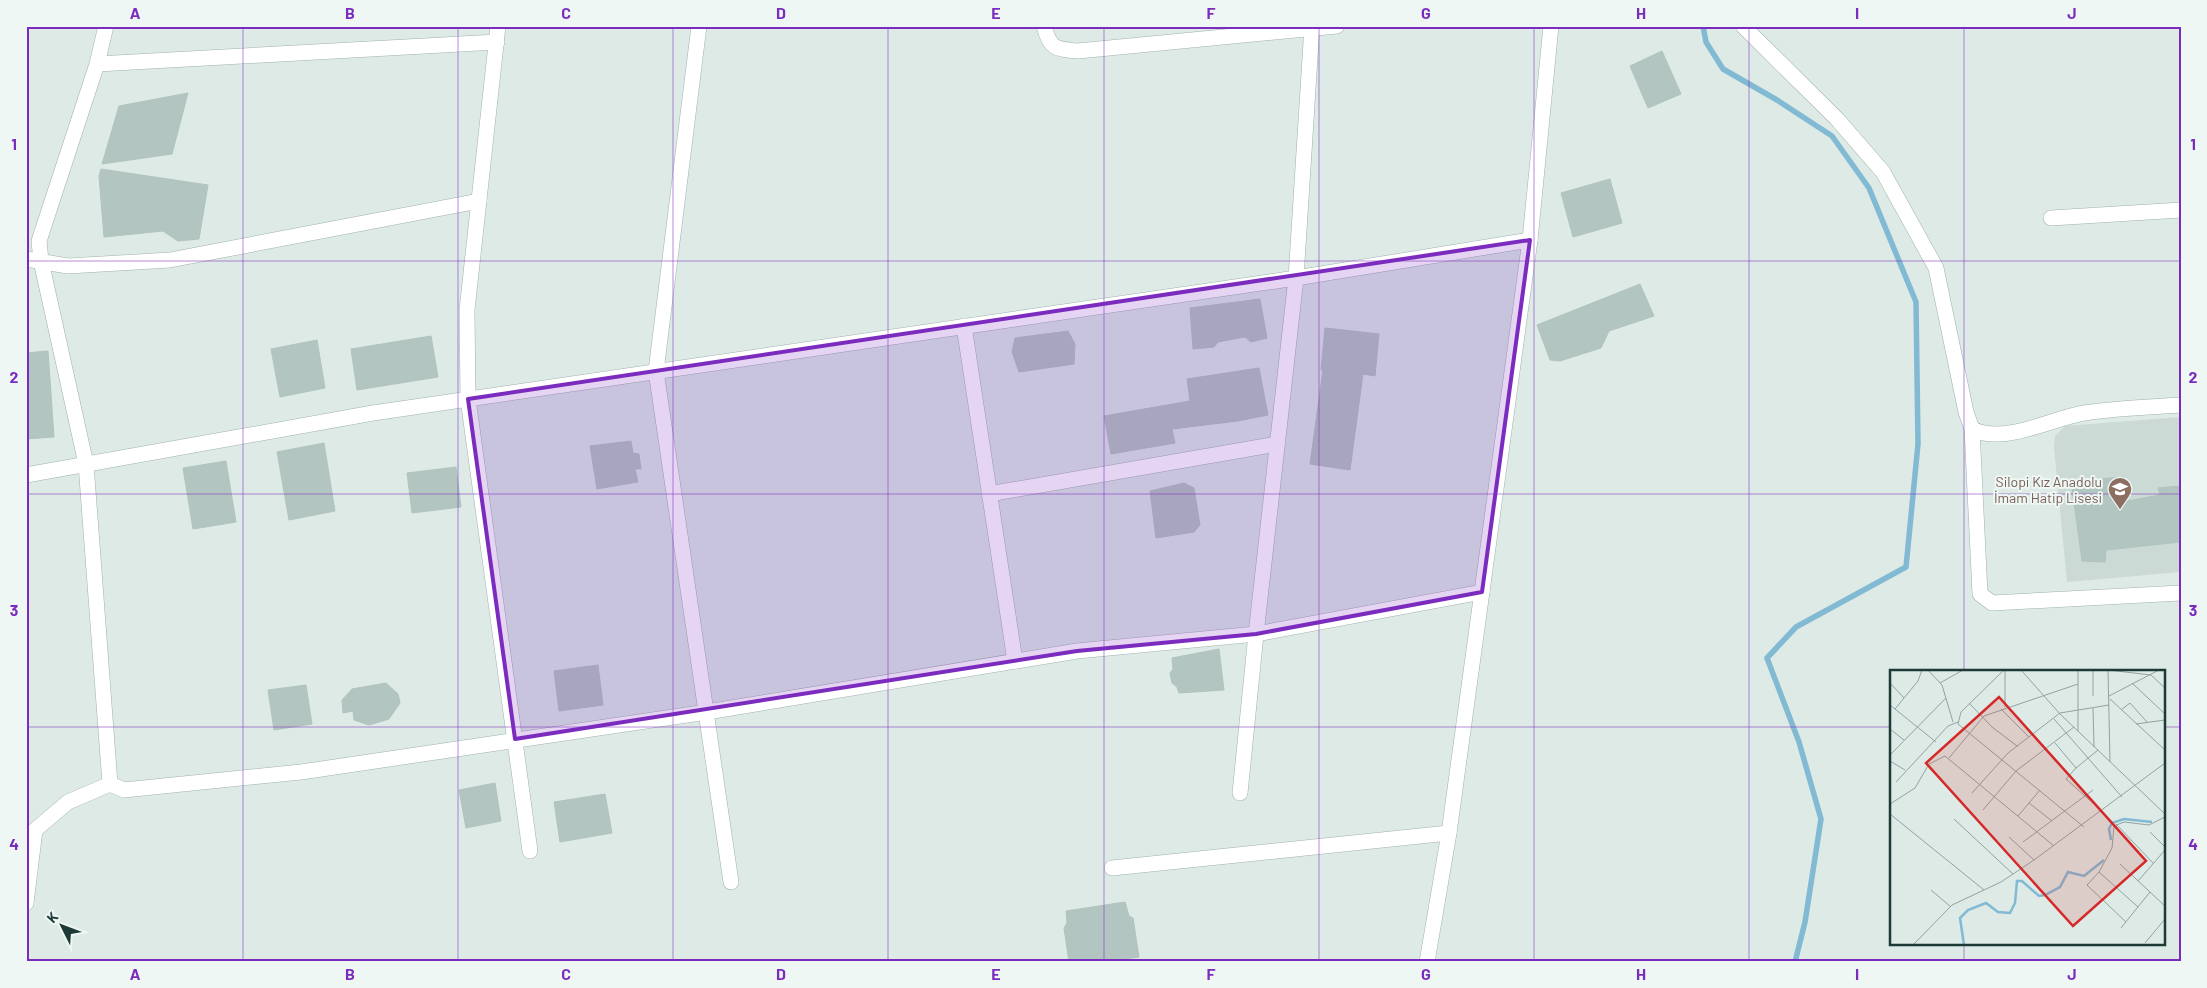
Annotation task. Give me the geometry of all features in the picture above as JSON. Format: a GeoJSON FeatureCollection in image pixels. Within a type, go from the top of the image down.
{"type":"FeatureCollection","features":[{"type":"Feature","properties":{"kind":"street"},"geometry":{"type":"LineString","coordinates":[[106,26],[97,64],[34,260],[86,464],[110,784]]}},
{"type":"Feature","properties":{"kind":"street"},"geometry":{"type":"LineString","coordinates":[[498,26],[467,310],[468,399],[530,852]]}},
{"type":"Feature","properties":{"kind":"street"},"geometry":{"type":"LineString","coordinates":[[699,26],[656,371],[732,882]]}},
{"type":"Feature","properties":{"kind":"street"},"geometry":{"type":"LineString","coordinates":[[1044,26],[1048,41],[1057,49],[1078,51],[1337,26]]}},
{"type":"Feature","properties":{"kind":"street"},"geometry":{"type":"LineString","coordinates":[[1427,962],[1449,833],[1530,240],[1551,26]]}},
{"type":"Feature","properties":{"kind":"street"},"geometry":{"type":"LineString","coordinates":[[1743,26],[1836,118],[1883,172],[1936,268],[1966,412],[1972,429],[1980,594],[1992,603],[2181,593]]}},
{"type":"Feature","properties":{"kind":"street"},"geometry":{"type":"LineString","coordinates":[[1240,793],[1296,278],[1312,28]]}},
{"type":"Feature","properties":{"kind":"street"},"geometry":{"type":"LineString","coordinates":[[97,64],[497,42]]}},
{"type":"Feature","properties":{"kind":"street"},"geometry":{"type":"LineString","coordinates":[[34,260],[68,266],[170,260],[480,201]]}},
{"type":"Feature","properties":{"kind":"street"},"geometry":{"type":"LineString","coordinates":[[2051,218],[2181,210]]}},
{"type":"Feature","properties":{"kind":"street"},"geometry":{"type":"LineString","coordinates":[[26,475],[373,413],[1296,278],[1530,240]]}},
{"type":"Feature","properties":{"kind":"street"},"geometry":{"type":"LineString","coordinates":[[964,326],[1014,661]]}},
{"type":"Feature","properties":{"kind":"street"},"geometry":{"type":"LineString","coordinates":[[1972,429],[1984,435],[2017,432],[2084,413],[2181,405]]}},
{"type":"Feature","properties":{"kind":"street"},"geometry":{"type":"LineString","coordinates":[[989,494],[1277,444]]}},
{"type":"Feature","properties":{"kind":"street"},"geometry":{"type":"LineString","coordinates":[[26,902],[35,830],[68,802],[110,784],[124,790],[301,772],[707,712],[1077,651],[1256,634],[1482,592]]}},
{"type":"Feature","properties":{"kind":"street"},"geometry":{"type":"LineString","coordinates":[[1112,868],[1449,833]]}},
{"type":"Feature","properties":{"kind":"highlighted area"},"geometry":{"type":"Polygon","coordinates":[[[1530,240],[1482,592],[1256,634],[1077,651],[515,739],[468,399],[1530,240]]]}},
{"type":"Feature","properties":{"kind":"shaded area","name":"Silopi Kız Anadolu İmam Hatip Lisesi"},"geometry":{"type":"Polygon","coordinates":[[[2181,417],[2181,572],[2067,582],[2054,447],[2055,436],[2065,426],[2181,417]]]}},
{"type":"Feature","properties":{"kind":"building"},"geometry":{"type":"Polygon","coordinates":[[[1662,51],[1681,94],[1648,108],[1630,66],[1662,51]]]}},
{"type":"Feature","properties":{"kind":"building"},"geometry":{"type":"Polygon","coordinates":[[[188,93],[172,154],[102,164],[119,106],[188,93]]]}},
{"type":"Feature","properties":{"kind":"building"},"geometry":{"type":"Polygon","coordinates":[[[101,169],[208,185],[199,239],[178,241],[163,231],[104,237],[99,176],[101,169]]]}},
{"type":"Feature","properties":{"kind":"building"},"geometry":{"type":"Polygon","coordinates":[[[1610,179],[1622,223],[1573,237],[1561,193],[1610,179]]]}},
{"type":"Feature","properties":{"kind":"building"},"geometry":{"type":"Polygon","coordinates":[[[1640,284],[1654,316],[1609,331],[1601,348],[1560,361],[1550,360],[1537,325],[1640,284]]]}},
{"type":"Feature","properties":{"kind":"building"},"geometry":{"type":"Polygon","coordinates":[[[1260,299],[1267,338],[1251,342],[1245,337],[1218,342],[1214,347],[1193,349],[1190,308],[1260,299]]]}},
{"type":"Feature","properties":{"kind":"building"},"geometry":{"type":"Polygon","coordinates":[[[1325,328],[1379,334],[1375,376],[1363,374],[1350,470],[1310,464],[1323,370],[1321,370],[1325,328]]]}},
{"type":"Feature","properties":{"kind":"building"},"geometry":{"type":"Polygon","coordinates":[[[1068,331],[1075,344],[1074,364],[1019,372],[1012,352],[1015,338],[1068,331]]]}},
{"type":"Feature","properties":{"kind":"building"},"geometry":{"type":"Polygon","coordinates":[[[431,336],[438,377],[357,390],[351,349],[431,336]]]}},
{"type":"Feature","properties":{"kind":"building"},"geometry":{"type":"Polygon","coordinates":[[[317,340],[325,388],[280,397],[271,349],[317,340]]]}},
{"type":"Feature","properties":{"kind":"building"},"geometry":{"type":"Polygon","coordinates":[[[48,351],[54,437],[26,439],[26,353],[48,351]]]}},
{"type":"Feature","properties":{"kind":"building"},"geometry":{"type":"Polygon","coordinates":[[[1259,368],[1268,415],[1238,421],[1172,429],[1175,443],[1111,454],[1104,416],[1190,401],[1187,379],[1259,368]]]}},
{"type":"Feature","properties":{"kind":"building"},"geometry":{"type":"Polygon","coordinates":[[[631,441],[633,453],[639,454],[641,469],[635,469],[638,482],[597,489],[590,446],[631,441]]]}},
{"type":"Feature","properties":{"kind":"building"},"geometry":{"type":"Polygon","coordinates":[[[324,443],[335,511],[289,520],[277,452],[324,443]]]}},
{"type":"Feature","properties":{"kind":"building"},"geometry":{"type":"Polygon","coordinates":[[[226,461],[236,522],[193,529],[183,468],[226,461]]]}},
{"type":"Feature","properties":{"kind":"building"},"geometry":{"type":"Polygon","coordinates":[[[456,467],[461,507],[412,513],[407,473],[456,467]]]}},
{"type":"Feature","properties":{"kind":"building"},"geometry":{"type":"Polygon","coordinates":[[[2124,477],[2127,501],[2160,495],[2158,488],[2181,486],[2181,542],[2106,550],[2105,562],[2082,561],[2071,481],[2124,477]]]}},
{"type":"Feature","properties":{"kind":"building"},"geometry":{"type":"Polygon","coordinates":[[[1184,483],[1194,488],[1200,525],[1194,532],[1156,538],[1150,491],[1184,483]]]}},
{"type":"Feature","properties":{"kind":"building"},"geometry":{"type":"Polygon","coordinates":[[[1219,649],[1224,690],[1179,693],[1177,687],[1172,683],[1170,673],[1173,669],[1172,658],[1219,649]]]}},
{"type":"Feature","properties":{"kind":"building"},"geometry":{"type":"Polygon","coordinates":[[[598,665],[603,705],[559,711],[554,671],[598,665]]]}},
{"type":"Feature","properties":{"kind":"building"},"geometry":{"type":"Polygon","coordinates":[[[386,683],[398,694],[400,703],[389,719],[369,725],[354,720],[353,711],[343,713],[342,700],[352,689],[386,683]]]}},
{"type":"Feature","properties":{"kind":"building"},"geometry":{"type":"Polygon","coordinates":[[[306,685],[312,724],[274,730],[268,690],[306,685]]]}},
{"type":"Feature","properties":{"kind":"building"},"geometry":{"type":"Polygon","coordinates":[[[495,783],[501,821],[466,828],[459,790],[495,783]]]}},
{"type":"Feature","properties":{"kind":"building"},"geometry":{"type":"Polygon","coordinates":[[[605,794],[612,833],[560,842],[554,802],[605,794]]]}},
{"type":"Feature","properties":{"kind":"building"},"geometry":{"type":"Polygon","coordinates":[[[1125,902],[1129,916],[1133,918],[1139,957],[1103,962],[1069,962],[1064,928],[1067,923],[1066,911],[1125,902]]]}},
{"type":"Feature","properties":{"kind":"waterway"},"geometry":{"type":"LineString","coordinates":[[1703,26],[1706,42],[1723,69],[1777,100],[1832,136],[1869,188],[1916,302],[1918,444],[1906,567],[1796,627],[1767,658],[1799,742],[1821,819],[1805,922],[1795,962]]}},
{"type":"Feature","properties":{"kind":"place","name":"Silopi Kız Anadolu İmam Hatip Lisesi"},"geometry":{"type":"Point","coordinates":[2120,510]}}]}
